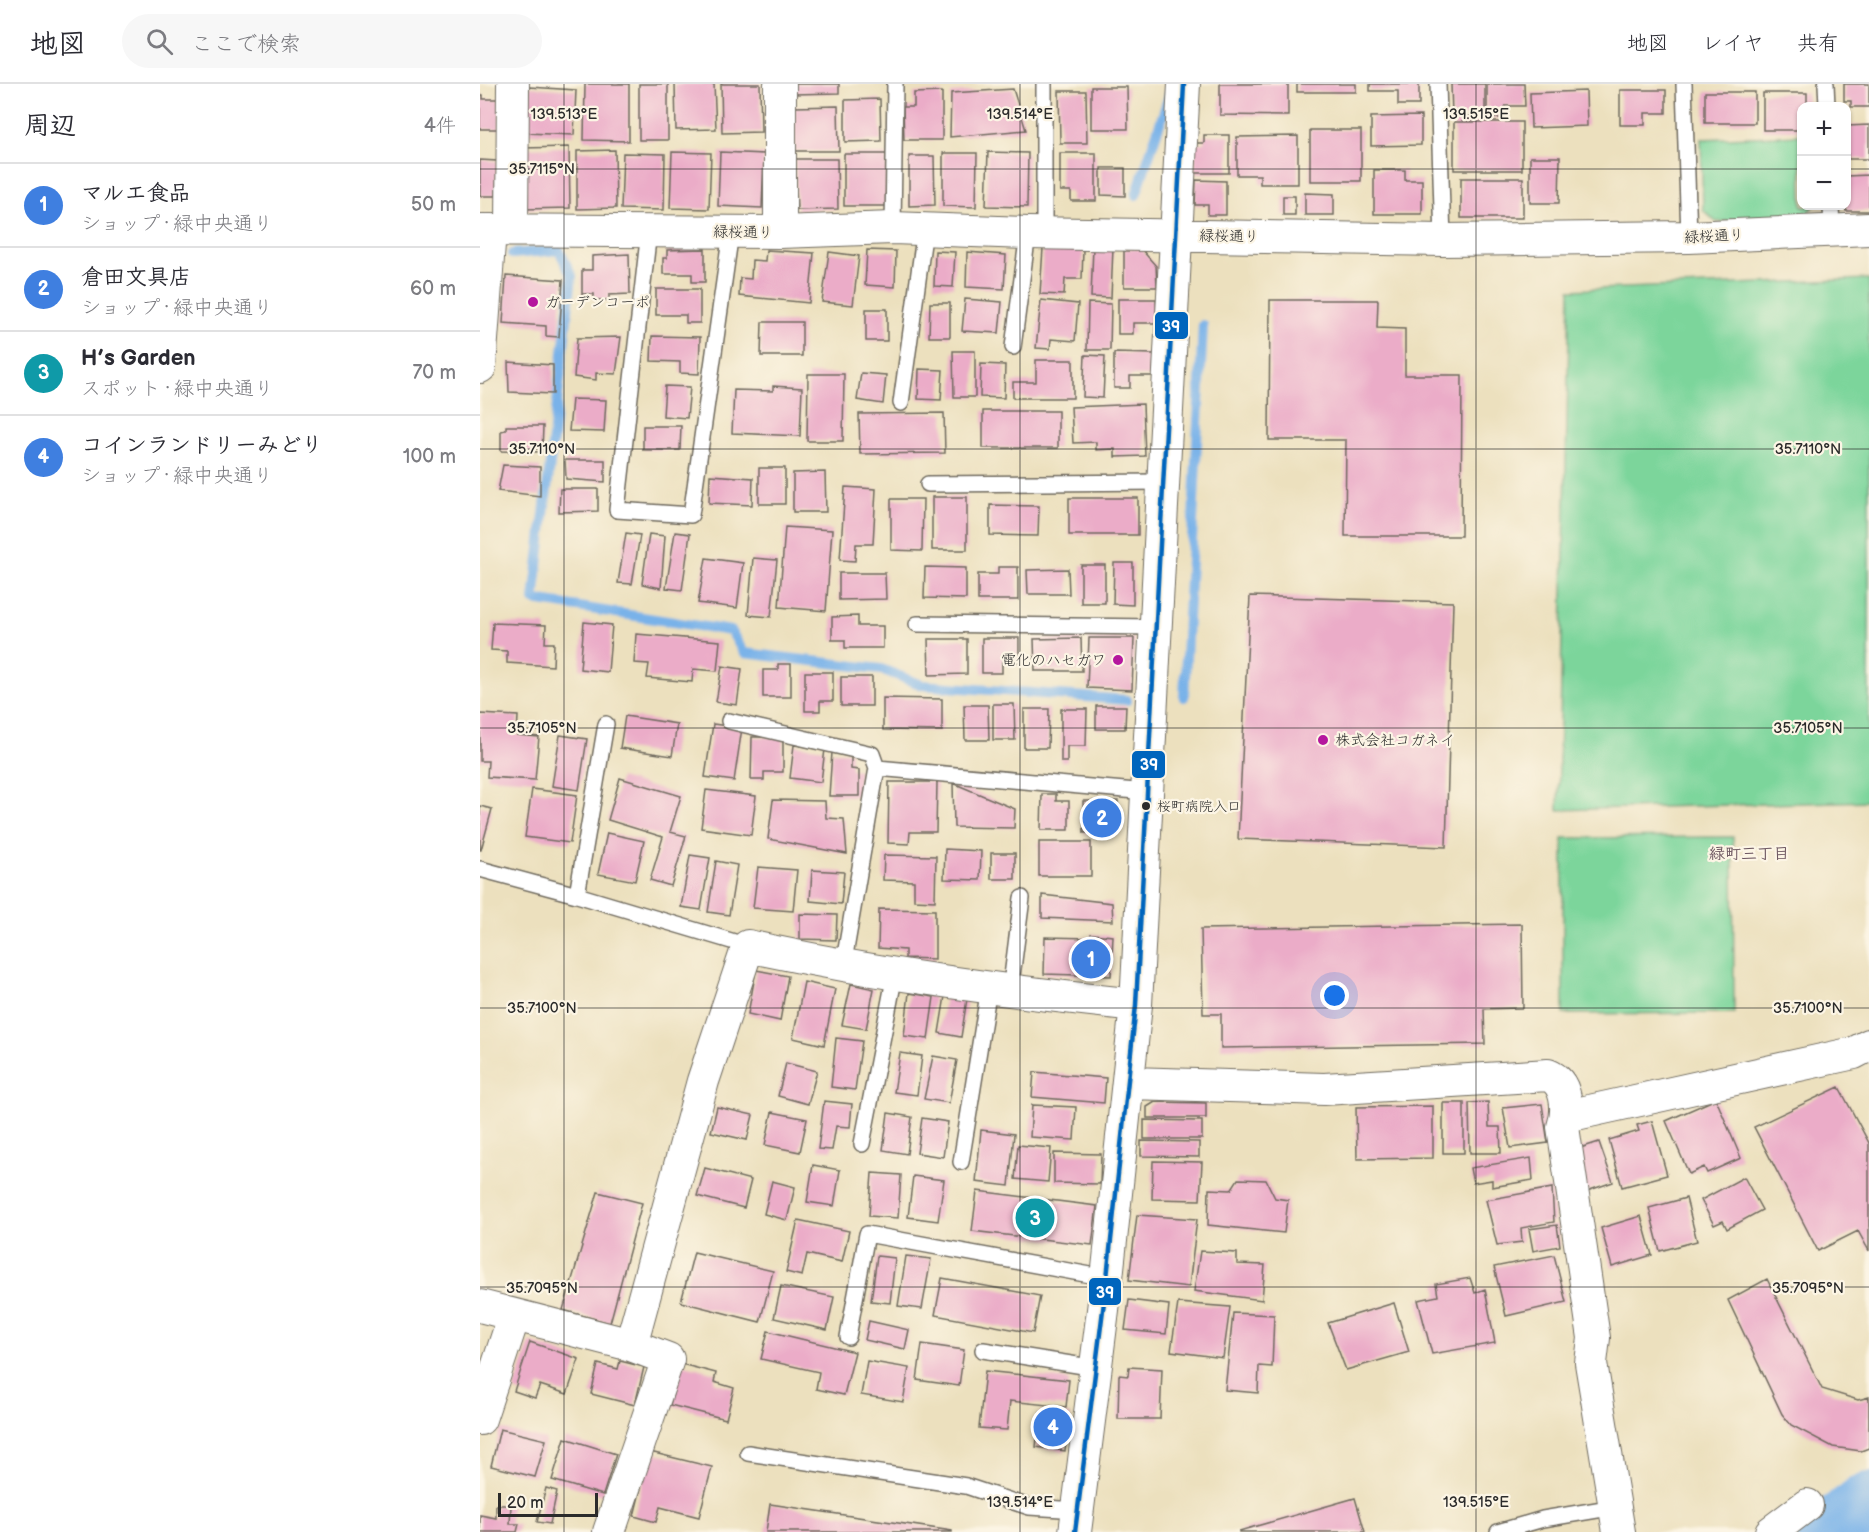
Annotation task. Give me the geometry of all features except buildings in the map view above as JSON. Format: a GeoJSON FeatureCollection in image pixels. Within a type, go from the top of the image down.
{"type":"FeatureCollection","features":[{"type":"Feature","properties":{"kind":"street"},"geometry":{"type":"LineString","coordinates":[[480,367],[494,231],[513,84]]}},
{"type":"Feature","properties":{"kind":"street"},"geometry":{"type":"LineString","coordinates":[[780,84],[780,232]]}},
{"type":"Feature","properties":{"kind":"street"},"geometry":{"type":"LineString","coordinates":[[1076,1521],[1130,1083],[1136,1005],[1184,84]]}},
{"type":"Feature","properties":{"kind":"street","name":"緑桜通り"},"geometry":{"type":"LineString","coordinates":[[494,231],[780,232],[892,228],[1036,233],[1443,240],[1689,237],[1832,218],[1869,229]]}},
{"type":"Feature","properties":{"kind":"street"},"geometry":{"type":"LineString","coordinates":[[631,1346],[703,1081],[748,946],[843,967],[1000,990],[1136,1005]]}},
{"type":"Feature","properties":{"kind":"street"},"geometry":{"type":"LineString","coordinates":[[1567,1116],[1854,1053],[1869,1045]]}},
{"type":"Feature","properties":{"kind":"street"},"geometry":{"type":"LineString","coordinates":[[1130,1083],[1324,1089],[1548,1075],[1557,1078],[1561,1084],[1567,1116],[1563,1127],[1594,1338],[1591,1363],[1617,1519]]}},
{"type":"Feature","properties":{"kind":"street"},"geometry":{"type":"LineString","coordinates":[[480,1306],[631,1346],[668,1359],[609,1532]]}},
{"type":"Feature","properties":{"kind":"street"},"geometry":{"type":"LineString","coordinates":[[480,1419],[514,1316]]}},
{"type":"Feature","properties":{"kind":"street"},"geometry":{"type":"LineString","coordinates":[[1771,1532],[1807,1505]]}},
{"type":"Feature","properties":{"kind":"lane"},"geometry":{"type":"LineString","coordinates":[[892,228],[895,84]]}},
{"type":"Feature","properties":{"kind":"lane"},"geometry":{"type":"LineString","coordinates":[[1013,347],[1036,233],[1044,84]]}},
{"type":"Feature","properties":{"kind":"lane"},"geometry":{"type":"LineString","coordinates":[[1438,84],[1443,240]]}},
{"type":"Feature","properties":{"kind":"lane"},"geometry":{"type":"LineString","coordinates":[[1684,84],[1689,237]]}},
{"type":"Feature","properties":{"kind":"lane"},"geometry":{"type":"LineString","coordinates":[[1826,84],[1827,102]]}},
{"type":"Feature","properties":{"kind":"lane"},"geometry":{"type":"LineString","coordinates":[[901,403],[925,229]]}},
{"type":"Feature","properties":{"kind":"lane"},"geometry":{"type":"LineString","coordinates":[[649,231],[617,510],[692,514],[731,232]]}},
{"type":"Feature","properties":{"kind":"lane"},"geometry":{"type":"LineString","coordinates":[[928,484],[1162,482]]}},
{"type":"Feature","properties":{"kind":"lane"},"geometry":{"type":"LineString","coordinates":[[917,624],[1155,627]]}},
{"type":"Feature","properties":{"kind":"lane"},"geometry":{"type":"LineString","coordinates":[[729,722],[872,754],[877,768],[843,967]]}},
{"type":"Feature","properties":{"kind":"lane"},"geometry":{"type":"LineString","coordinates":[[577,895],[606,724]]}},
{"type":"Feature","properties":{"kind":"lane"},"geometry":{"type":"LineString","coordinates":[[877,768],[1147,792]]}},
{"type":"Feature","properties":{"kind":"lane"},"geometry":{"type":"LineString","coordinates":[[480,870],[577,895],[748,946]]}},
{"type":"Feature","properties":{"kind":"lane"},"geometry":{"type":"LineString","coordinates":[[962,1162],[1022,898]]}},
{"type":"Feature","properties":{"kind":"lane"},"geometry":{"type":"LineString","coordinates":[[862,1144],[895,974]]}},
{"type":"Feature","properties":{"kind":"lane"},"geometry":{"type":"LineString","coordinates":[[848,1336],[867,1234],[1107,1278]]}},
{"type":"Feature","properties":{"kind":"lane"},"geometry":{"type":"LineString","coordinates":[[983,1350],[1096,1368]]}},
{"type":"Feature","properties":{"kind":"lane"},"geometry":{"type":"LineString","coordinates":[[748,1453],[966,1486],[1076,1521]]}},
{"type":"Feature","properties":{"kind":"lane"},"geometry":{"type":"LineString","coordinates":[[1498,1532],[1543,1519],[1617,1519]]}},
{"type":"Feature","properties":{"kind":"green space"},"geometry":{"type":"Polygon","coordinates":[[[1797,135],[1797,210],[1810,210],[1804,217],[1716,222],[1703,210],[1701,139],[1797,135]]]}},
{"type":"Feature","properties":{"kind":"green space"},"geometry":{"type":"Polygon","coordinates":[[[1869,279],[1869,801],[1558,810],[1570,290],[1869,279]]]}},
{"type":"Feature","properties":{"kind":"green space"},"geometry":{"type":"Polygon","coordinates":[[[1733,837],[1734,1013],[1563,1014],[1563,838],[1733,837]]]}},
{"type":"Feature","properties":{"kind":"waterway"},"geometry":{"type":"LineString","coordinates":[[1136,195],[1171,90]]}},
{"type":"Feature","properties":{"kind":"waterway"},"geometry":{"type":"LineString","coordinates":[[512,254],[559,250],[572,276],[534,600],[731,631],[744,653],[881,669],[922,685],[1127,700]]}},
{"type":"Feature","properties":{"kind":"waterway"},"geometry":{"type":"LineString","coordinates":[[1184,697],[1203,325]]}},
{"type":"Feature","properties":{"kind":"waterway"},"geometry":{"type":"LineString","coordinates":[[1827,1532],[1869,1502]]}},
{"type":"Feature","properties":{"kind":"transit line","name":"39"},"geometry":{"type":"LineString","coordinates":[[1075,1532],[1107,1278],[1136,1005],[1184,84]]}},
{"type":"Feature","properties":{"kind":"place","name":"ガーデンコーポ"},"geometry":{"type":"Point","coordinates":[533,302]}},
{"type":"Feature","properties":{"kind":"place","name":"電化のハセガワ"},"geometry":{"type":"Point","coordinates":[1118,660]}},
{"type":"Feature","properties":{"kind":"place","name":"株式会社コガネイ"},"geometry":{"type":"Point","coordinates":[1323,740]}},
{"type":"Feature","properties":{"kind":"place","name":"桜町病院入口"},"geometry":{"type":"Point","coordinates":[1146,806]}},
{"type":"Feature","properties":{"kind":"place","name":"倉田文具店"},"geometry":{"type":"Point","coordinates":[1102,818]}},
{"type":"Feature","properties":{"kind":"place","name":"マルエ食品"},"geometry":{"type":"Point","coordinates":[1091,959]}},
{"type":"Feature","properties":{"kind":"place","name":"H’s Garden"},"geometry":{"type":"Point","coordinates":[1035,1218]}},
{"type":"Feature","properties":{"kind":"place","name":"コインランドリーみどり"},"geometry":{"type":"Point","coordinates":[1053,1427]}},
{"type":"Feature","properties":{"kind":"district","name":"緑町三丁目"},"geometry":{"type":"Point","coordinates":[1749,853]}}]}
